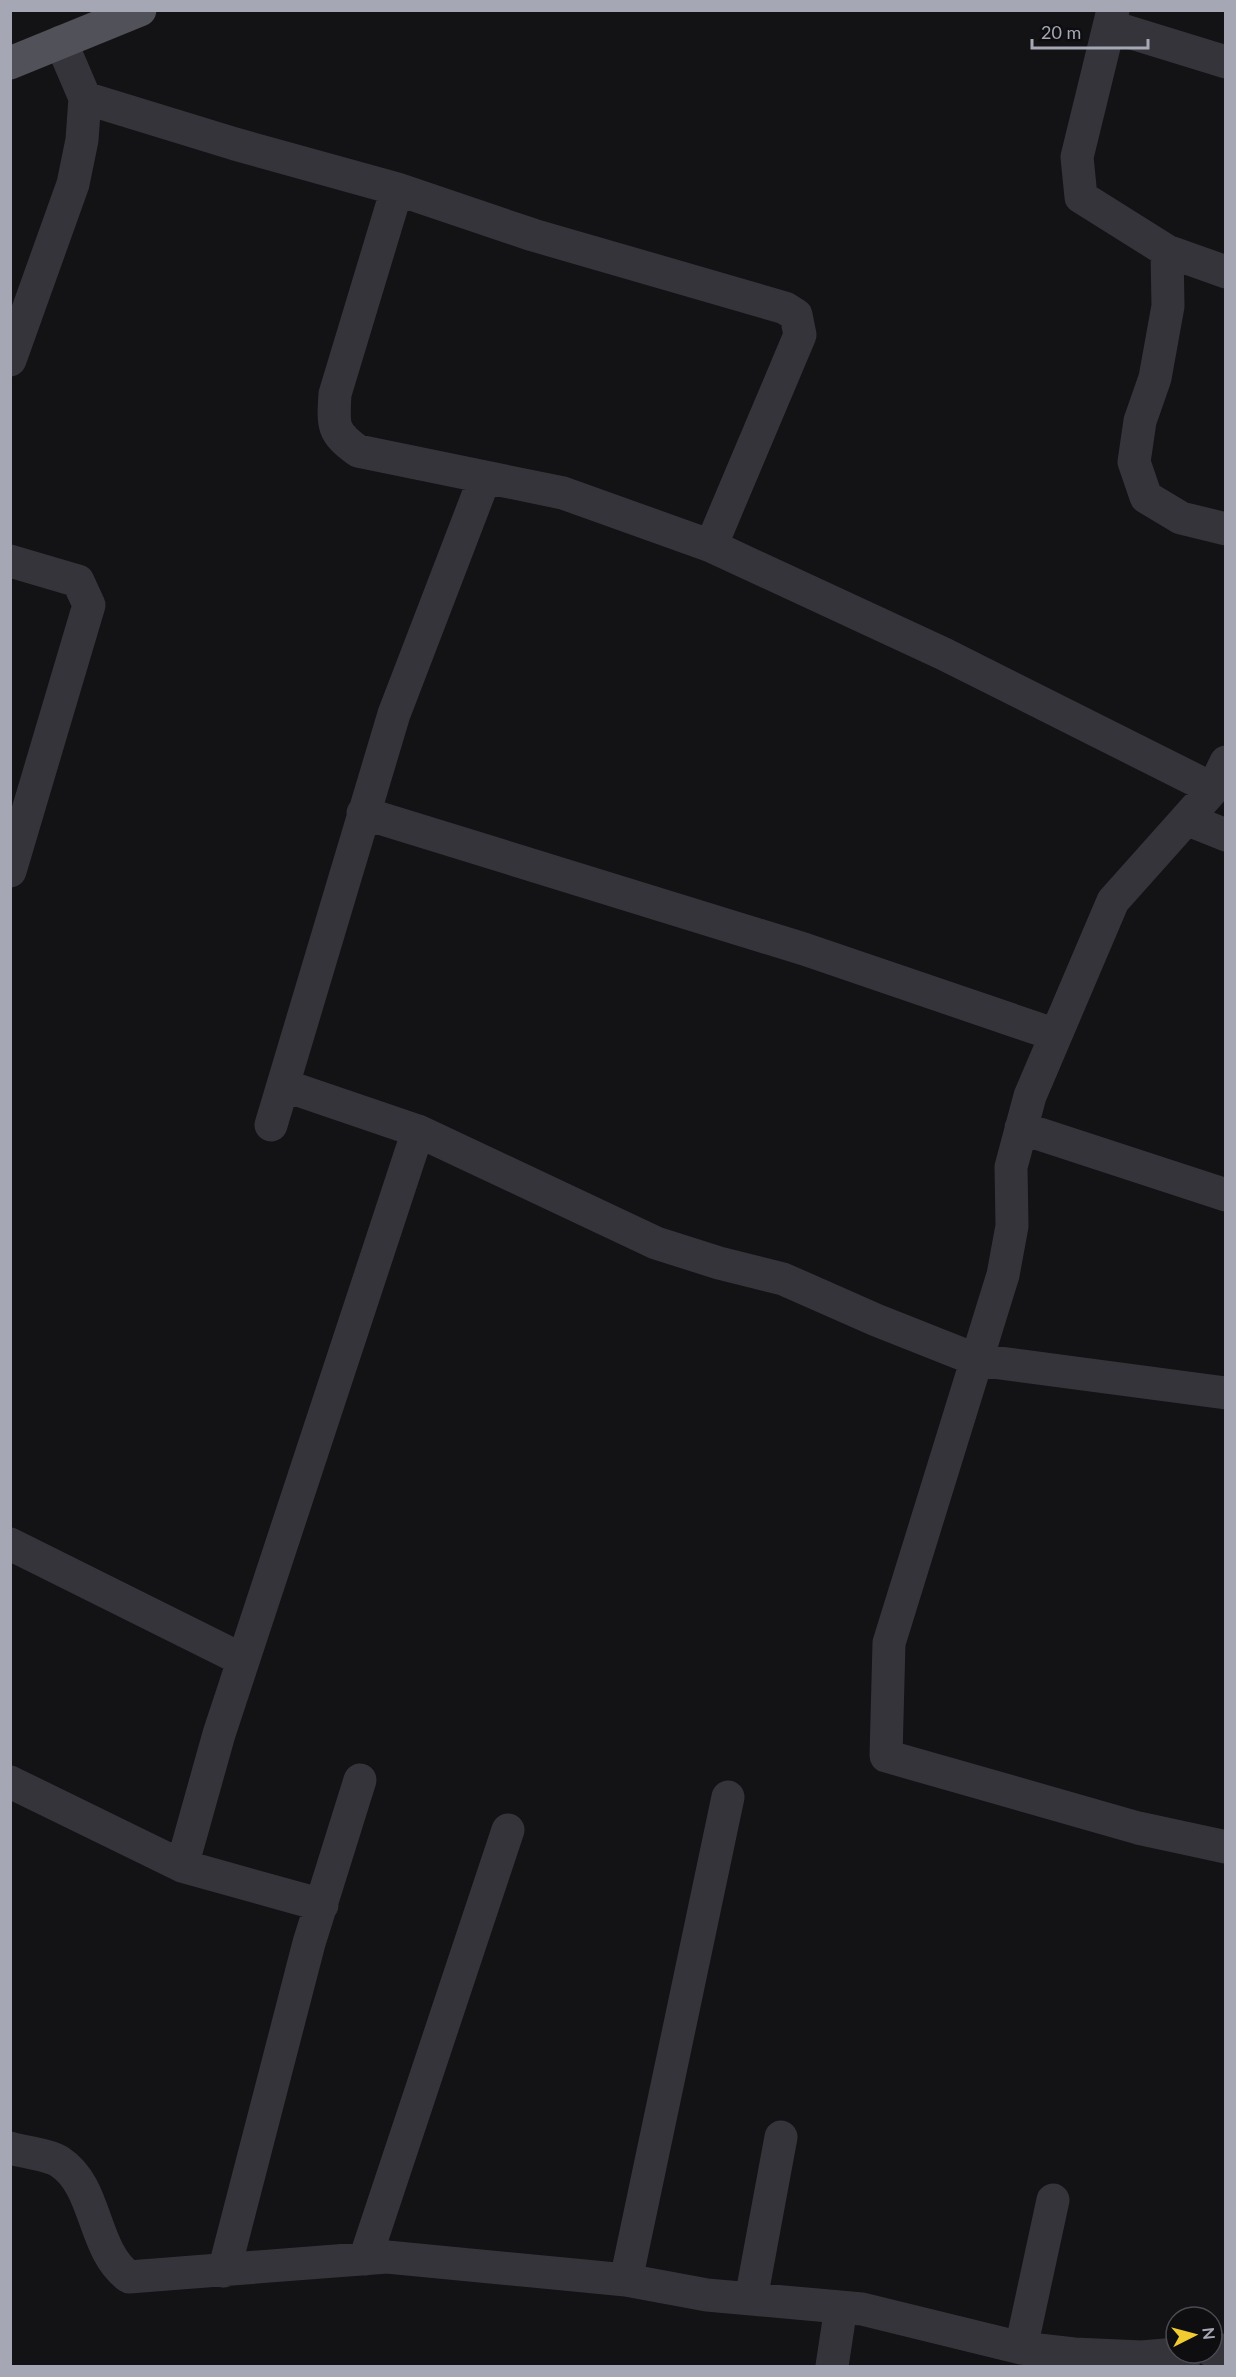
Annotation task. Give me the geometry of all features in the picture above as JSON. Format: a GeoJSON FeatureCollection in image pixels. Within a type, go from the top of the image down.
{"type":"FeatureCollection","features":[{"type":"Feature","properties":{"kind":"main road"},"geometry":{"type":"LineString","coordinates":[[10,63],[61,42],[115,14]]}},
{"type":"Feature","properties":{"kind":"street"},"geometry":{"type":"LineString","coordinates":[[1226,62],[1111,18],[1077,157],[1081,197],[1167,251],[1226,272]]}},
{"type":"Feature","properties":{"kind":"street"},"geometry":{"type":"LineString","coordinates":[[10,360],[74,184],[82,140],[85,98],[61,42]]}},
{"type":"Feature","properties":{"kind":"street"},"geometry":{"type":"LineString","coordinates":[[85,98],[235,144],[397,189],[533,235],[784,308],[796,315],[800,335],[711,546]]}},
{"type":"Feature","properties":{"kind":"street"},"geometry":{"type":"LineString","coordinates":[[397,189],[335,394],[333,421],[341,439],[358,451],[563,493],[711,546],[944,654],[1219,776],[1186,819],[1113,901],[1030,1096],[1011,1167],[1012,1226],[1003,1275],[889,1644],[886,1756],[1138,1828],[1226,1847]]}},
{"type":"Feature","properties":{"kind":"street"},"geometry":{"type":"LineString","coordinates":[[1167,251],[1168,306],[1155,378],[1140,421],[1134,462],[1146,497],[1181,518],[1226,529]]}},
{"type":"Feature","properties":{"kind":"street"},"geometry":{"type":"LineString","coordinates":[[271,1125],[394,714],[485,477]]}},
{"type":"Feature","properties":{"kind":"street"},"geometry":{"type":"LineString","coordinates":[[10,561],[78,581],[89,605],[10,870]]}},
{"type":"Feature","properties":{"kind":"street"},"geometry":{"type":"LineString","coordinates":[[363,813],[804,949],[1056,1035]]}},
{"type":"Feature","properties":{"kind":"street"},"geometry":{"type":"LineString","coordinates":[[1186,819],[1226,835]]}},
{"type":"Feature","properties":{"kind":"street"},"geometry":{"type":"LineString","coordinates":[[283,1085],[418,1131],[656,1243],[719,1263],[783,1279],[876,1320],[977,1360],[1226,1393]]}},
{"type":"Feature","properties":{"kind":"street"},"geometry":{"type":"LineString","coordinates":[[1022,1128],[1226,1195]]}},
{"type":"Feature","properties":{"kind":"street"},"geometry":{"type":"LineString","coordinates":[[182,1866],[219,1734],[418,1131]]}},
{"type":"Feature","properties":{"kind":"street"},"geometry":{"type":"LineString","coordinates":[[10,1544],[243,1660]]}},
{"type":"Feature","properties":{"kind":"street"},"geometry":{"type":"LineString","coordinates":[[224,2271],[309,1943],[360,1780]]}},
{"type":"Feature","properties":{"kind":"street"},"geometry":{"type":"LineString","coordinates":[[10,1782],[182,1866],[322,1905]]}},
{"type":"Feature","properties":{"kind":"street"},"geometry":{"type":"LineString","coordinates":[[626,2280],[728,1797]]}},
{"type":"Feature","properties":{"kind":"street"},"geometry":{"type":"LineString","coordinates":[[365,2259],[508,1830]]}},
{"type":"Feature","properties":{"kind":"street"},"geometry":{"type":"LineString","coordinates":[[751,2299],[781,2137]]}},
{"type":"Feature","properties":{"kind":"street"},"geometry":{"type":"LineString","coordinates":[[10,2148],[59,2161],[80,2181],[93,2219],[107,2248],[119,2270],[129,2277],[387,2257],[626,2280],[707,2295],[841,2307],[915,2321],[1021,2348],[1074,2354],[1142,2357],[1164,2355]]}},
{"type":"Feature","properties":{"kind":"street"},"geometry":{"type":"LineString","coordinates":[[1021,2348],[1053,2200]]}},
{"type":"Feature","properties":{"kind":"street"},"geometry":{"type":"LineString","coordinates":[[832,2367],[841,2307]]}}]}
